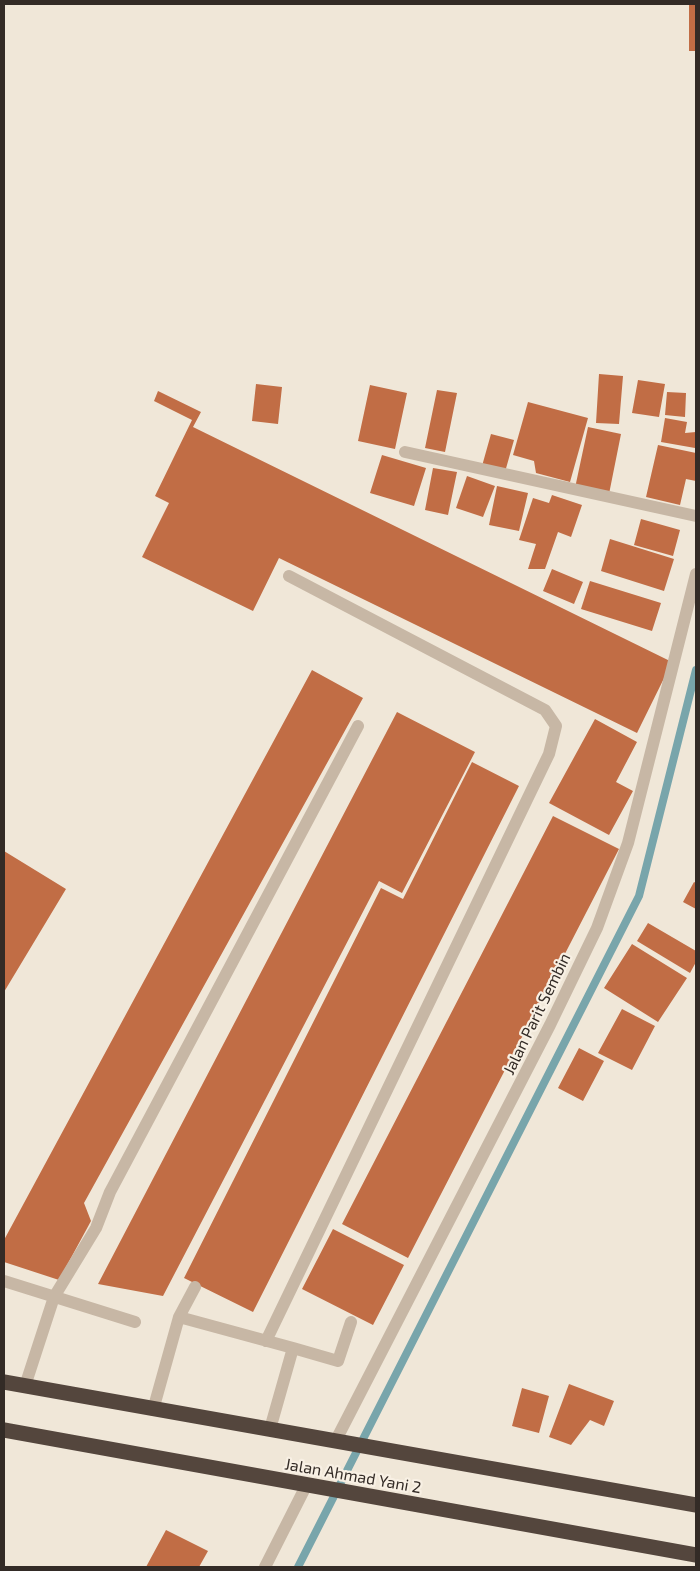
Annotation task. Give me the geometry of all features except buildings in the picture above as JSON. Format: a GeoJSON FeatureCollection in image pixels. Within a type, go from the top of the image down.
{"type":"FeatureCollection","features":[{"type":"Feature","properties":{"kind":"highway","name":"Jalan Ahmad Yani 2"},"geometry":{"type":"LineString","coordinates":[[4,1382],[696,1505]]}},
{"type":"Feature","properties":{"kind":"highway","name":"Jalan Ahmad Yani 2"},"geometry":{"type":"LineString","coordinates":[[4,1430],[696,1555]]}},
{"type":"Feature","properties":{"kind":"street"},"geometry":{"type":"LineString","coordinates":[[405,452],[696,516]]}},
{"type":"Feature","properties":{"kind":"street","name":"Jalan Parit Sembin"},"geometry":{"type":"LineString","coordinates":[[337,1440],[546,1034],[597,928],[628,843],[696,574]]}},
{"type":"Feature","properties":{"kind":"street"},"geometry":{"type":"LineString","coordinates":[[266,1341],[549,754],[556,726],[545,710],[289,576]]}},
{"type":"Feature","properties":{"kind":"street"},"geometry":{"type":"LineString","coordinates":[[25,1386],[54,1297],[96,1228],[110,1192],[358,726]]}},
{"type":"Feature","properties":{"kind":"street"},"geometry":{"type":"LineString","coordinates":[[4,1281],[135,1322]]}},
{"type":"Feature","properties":{"kind":"street"},"geometry":{"type":"LineString","coordinates":[[153,1410],[179,1317],[195,1288]]}},
{"type":"Feature","properties":{"kind":"street"},"geometry":{"type":"LineString","coordinates":[[179,1317],[338,1361],[351,1322]]}},
{"type":"Feature","properties":{"kind":"street"},"geometry":{"type":"LineString","coordinates":[[270,1429],[293,1348]]}},
{"type":"Feature","properties":{"kind":"street"},"geometry":{"type":"LineString","coordinates":[[265,1567],[307,1486]]}},
{"type":"Feature","properties":{"kind":"waterway"},"geometry":{"type":"LineString","coordinates":[[298,1567],[639,896],[696,670]]}}]}
